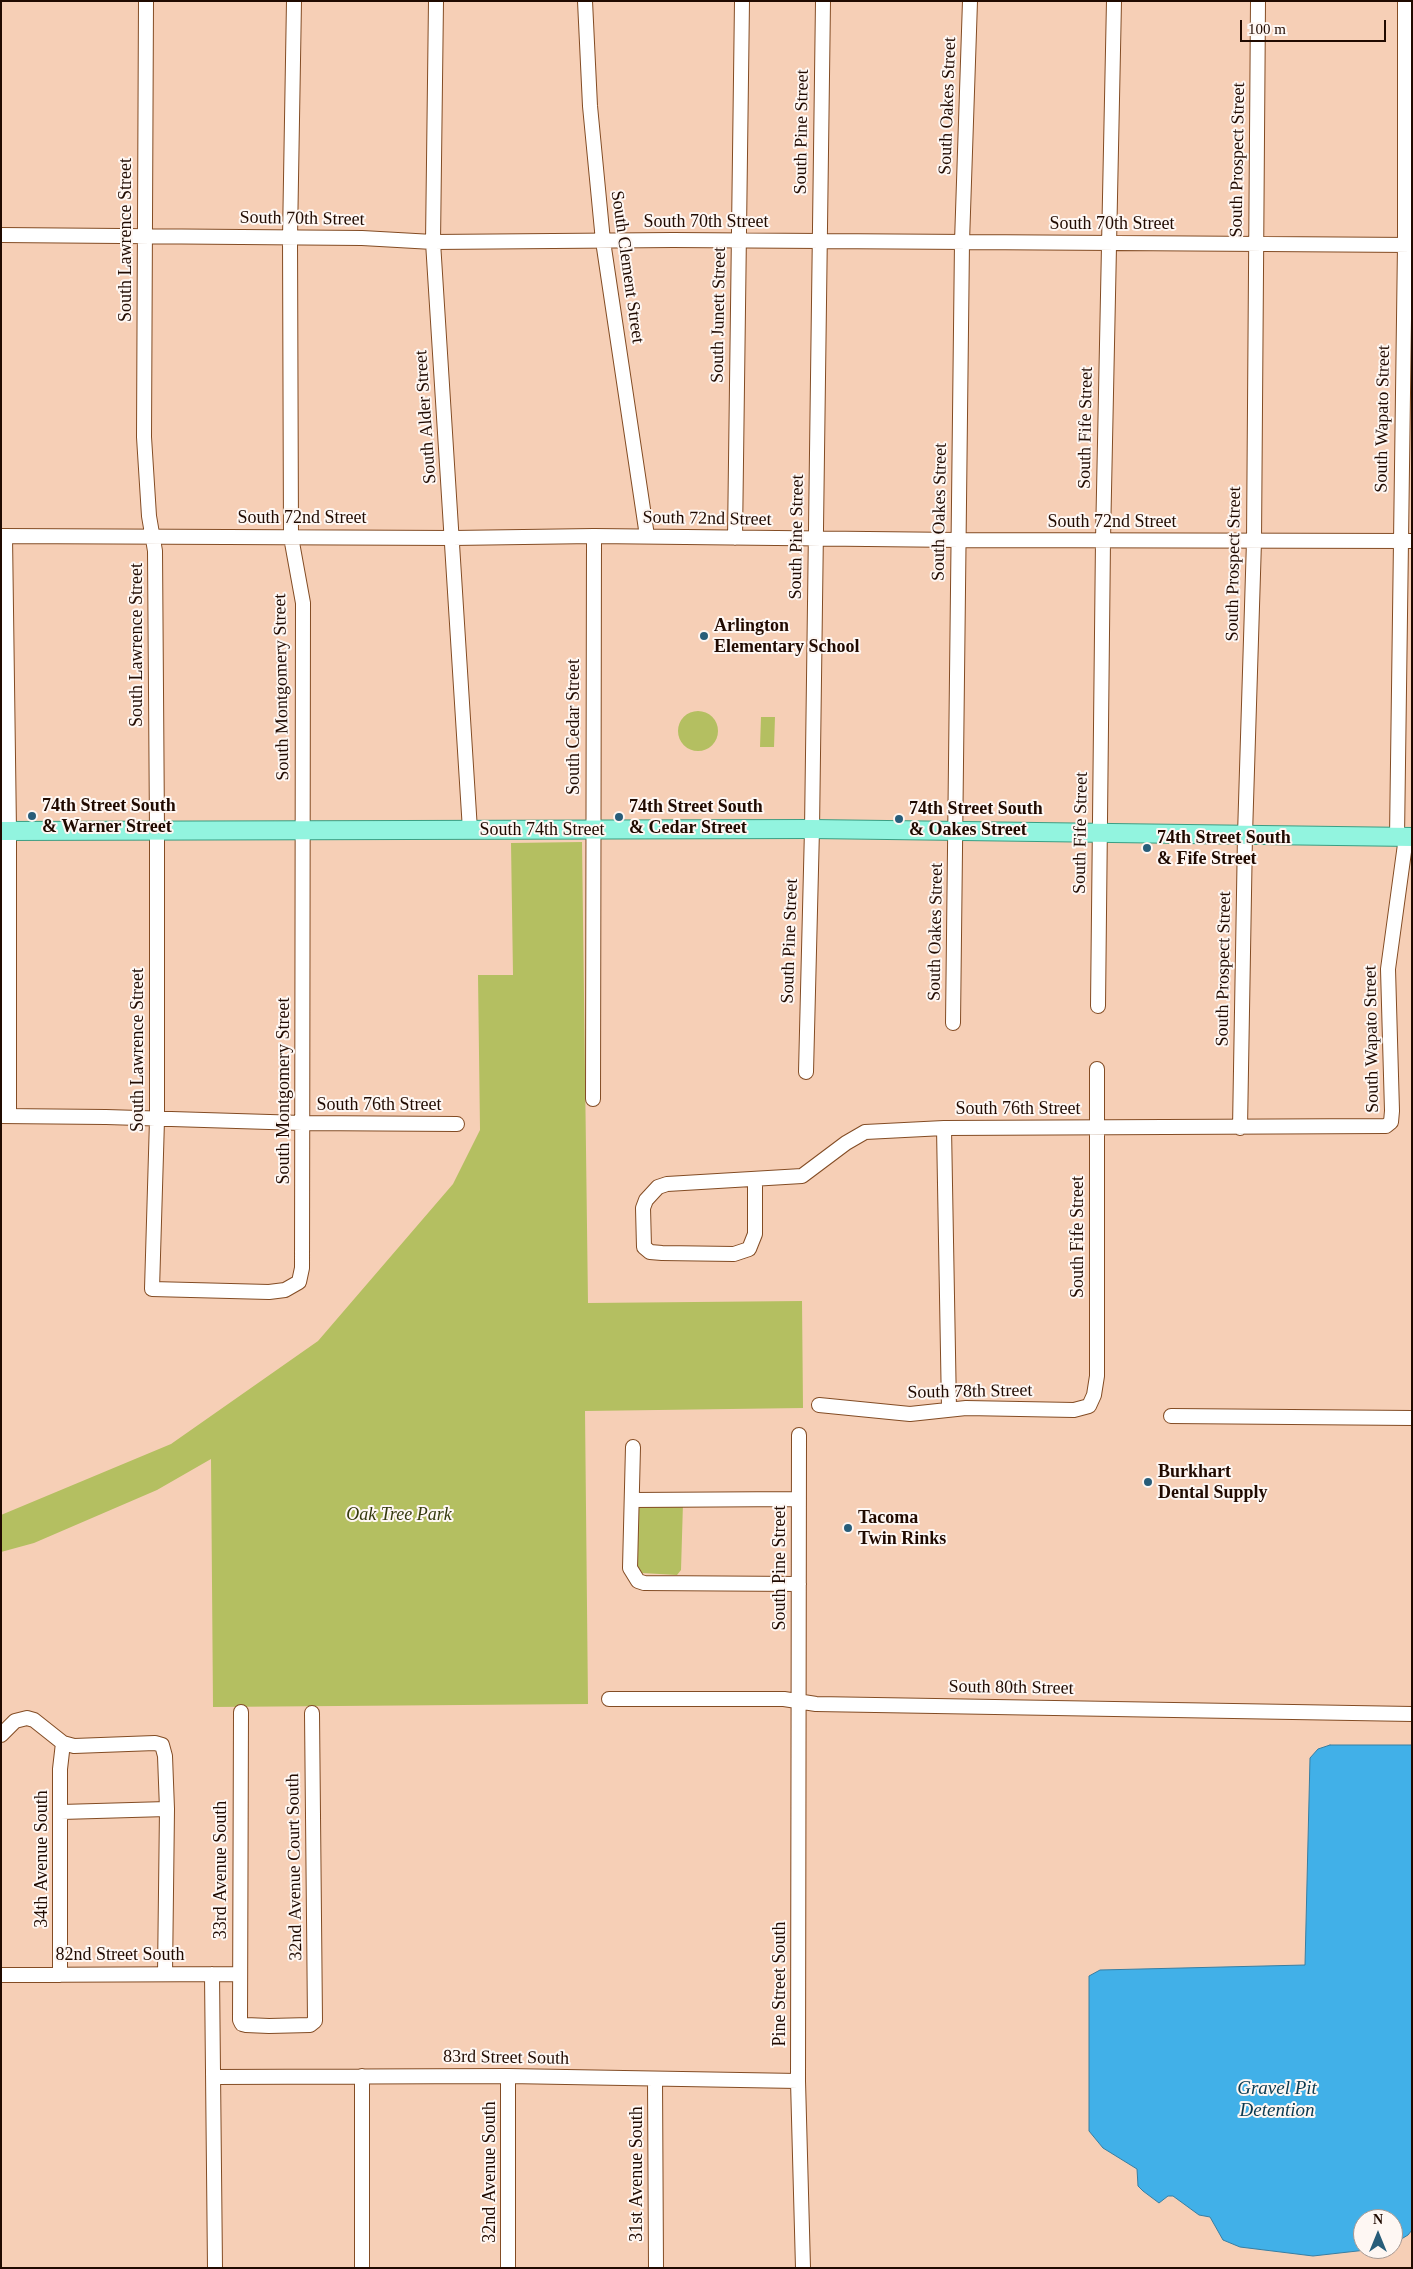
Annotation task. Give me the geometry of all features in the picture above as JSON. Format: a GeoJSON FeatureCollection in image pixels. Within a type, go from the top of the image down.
{"type":"FeatureCollection","features":[{"type":"Feature","properties":{"kind":"main road","name":"South 74th Street"},"geometry":{"type":"LineString","coordinates":[[5,830],[812,829],[1405,837]]}},
{"type":"Feature","properties":{"kind":"street","name":"South Lawrence Street"},"geometry":{"type":"LineString","coordinates":[[146,1],[144,437],[149,516],[155,551],[157,830],[157,1120],[152,1289],[269,1292],[285,1290],[299,1282]]}},
{"type":"Feature","properties":{"kind":"street","name":"South Montgomery Street"},"geometry":{"type":"LineString","coordinates":[[294,1],[290,238],[291,536],[303,604],[302,1268],[299,1282]]}},
{"type":"Feature","properties":{"kind":"street","name":"South Alder Street"},"geometry":{"type":"LineString","coordinates":[[436,1],[433,242],[470,830]]}},
{"type":"Feature","properties":{"kind":"street","name":"South Clement Street"},"geometry":{"type":"LineString","coordinates":[[585,1],[590,106],[603,241],[647,536]]}},
{"type":"Feature","properties":{"kind":"street","name":"South Junett Street"},"geometry":{"type":"LineString","coordinates":[[735,538],[742,1]]}},
{"type":"Feature","properties":{"kind":"street","name":"South Pine Street"},"geometry":{"type":"LineString","coordinates":[[806,1072],[812,829],[818,241],[823,1]]}},
{"type":"Feature","properties":{"kind":"street","name":"South Oakes Street"},"geometry":{"type":"LineString","coordinates":[[953,1023],[962,242],[970,1]]}},
{"type":"Feature","properties":{"kind":"street","name":"South Fife Street"},"geometry":{"type":"LineString","coordinates":[[1098,1006],[1103,540],[1114,1]]}},
{"type":"Feature","properties":{"kind":"street","name":"South Prospect Street"},"geometry":{"type":"LineString","coordinates":[[1240,1128],[1245,834],[1254,541],[1258,1]]}},
{"type":"Feature","properties":{"kind":"street","name":"South Wapato Street"},"geometry":{"type":"LineString","coordinates":[[1391,1122],[1388,969],[1405,837],[1409,245],[1405,1]]}},
{"type":"Feature","properties":{"kind":"street","name":"South 70th Street"},"geometry":{"type":"LineString","coordinates":[[1,235],[290,238],[433,242],[739,240],[1409,245]]}},
{"type":"Feature","properties":{"kind":"street","name":"South 72nd Street"},"geometry":{"type":"LineString","coordinates":[[3,536],[453,538],[647,536],[959,540],[1406,541]]}},
{"type":"Feature","properties":{"kind":"street"},"geometry":{"type":"LineString","coordinates":[[3,536],[5,1116]]}},
{"type":"Feature","properties":{"kind":"street","name":"South Cedar Street"},"geometry":{"type":"LineString","coordinates":[[593,1099],[594,536]]}},
{"type":"Feature","properties":{"kind":"street","name":"South Fife Street"},"geometry":{"type":"LineString","coordinates":[[1097,1069],[1097,1376]]}},
{"type":"Feature","properties":{"kind":"street","name":"South 76th Street"},"geometry":{"type":"LineString","coordinates":[[5,1116],[106,1116],[157,1120],[457,1124]]}},
{"type":"Feature","properties":{"kind":"street","name":"South 76th Street"},"geometry":{"type":"LineString","coordinates":[[755,1180],[754,1234],[749,1249],[734,1254],[650,1252],[646,1250],[643,1243],[643,1208],[646,1200],[658,1187],[667,1184],[802,1176],[846,1143],[865,1132],[944,1128],[1381,1128],[1391,1122]]}},
{"type":"Feature","properties":{"kind":"street"},"geometry":{"type":"LineString","coordinates":[[944,1128],[949,1409]]}},
{"type":"Feature","properties":{"kind":"street","name":"South 78th Street"},"geometry":{"type":"LineString","coordinates":[[819,1405],[910,1414],[949,1409],[1084,1409],[1093,1400],[1097,1376]]}},
{"type":"Feature","properties":{"kind":"street"},"geometry":{"type":"LineString","coordinates":[[1171,1416],[1412,1418]]}},
{"type":"Feature","properties":{"kind":"street","name":"South Pine Street"},"geometry":{"type":"LineString","coordinates":[[798,1701],[800,1584],[799,1434]]}},
{"type":"Feature","properties":{"kind":"street"},"geometry":{"type":"LineString","coordinates":[[633,1446],[630,1568],[634,1577],[644,1583],[800,1584]]}},
{"type":"Feature","properties":{"kind":"street"},"geometry":{"type":"LineString","coordinates":[[632,1500],[799,1499]]}},
{"type":"Feature","properties":{"kind":"street","name":"South 80th Street"},"geometry":{"type":"LineString","coordinates":[[609,1698],[784,1698],[816,1704],[1412,1714]]}},
{"type":"Feature","properties":{"kind":"street","name":"Pine Street South"},"geometry":{"type":"LineString","coordinates":[[798,1701],[798,2081],[803,2268]]}},
{"type":"Feature","properties":{"kind":"street","name":"33rd Avenue South"},"geometry":{"type":"LineString","coordinates":[[241,1712],[239,1974],[240,2020],[242,2024],[246,2025]]}},
{"type":"Feature","properties":{"kind":"street","name":"32nd Avenue Court South"},"geometry":{"type":"LineString","coordinates":[[246,2025],[310,2025],[315,2021],[312,1713]]}},
{"type":"Feature","properties":{"kind":"street"},"geometry":{"type":"LineString","coordinates":[[1,1736],[15,1721],[30,1718],[63,1743],[74,1746],[155,1743],[162,1745],[165,1756],[167,1809],[165,1974]]}},
{"type":"Feature","properties":{"kind":"street","name":"34th Avenue South"},"geometry":{"type":"LineString","coordinates":[[60,1974],[60,1763],[63,1743]]}},
{"type":"Feature","properties":{"kind":"street"},"geometry":{"type":"LineString","coordinates":[[61,1812],[167,1809]]}},
{"type":"Feature","properties":{"kind":"street"},"geometry":{"type":"LineString","coordinates":[[212,1974],[215,2268]]}},
{"type":"Feature","properties":{"kind":"street","name":"82nd Street South"},"geometry":{"type":"LineString","coordinates":[[1,1975],[239,1974]]}},
{"type":"Feature","properties":{"kind":"street","name":"83rd Street South"},"geometry":{"type":"LineString","coordinates":[[214,2076],[508,2076],[798,2081]]}},
{"type":"Feature","properties":{"kind":"street"},"geometry":{"type":"LineString","coordinates":[[362,2076],[362,2268]]}},
{"type":"Feature","properties":{"kind":"street","name":"32nd Avenue South"},"geometry":{"type":"LineString","coordinates":[[508,2076],[508,2268]]}},
{"type":"Feature","properties":{"kind":"street","name":"31st Avenue South"},"geometry":{"type":"LineString","coordinates":[[655,2079],[656,2268]]}},
{"type":"Feature","properties":{"kind":"green space"},"geometry":{"type":"Polygon","coordinates":[[[694,711],[702,711],[709,714],[715,720],[718,731],[715,742],[709,748],[702,751],[694,751],[687,748],[681,742],[678,735],[678,727],[681,720],[687,714],[694,711]]]}},
{"type":"Feature","properties":{"kind":"green space"},"geometry":{"type":"Polygon","coordinates":[[[761,717],[775,717],[774,747],[760,747],[761,717]]]}},
{"type":"Feature","properties":{"kind":"green space","name":"Oak Tree Park"},"geometry":{"type":"Polygon","coordinates":[[[582,842],[588,1303],[802,1301],[803,1408],[585,1411],[588,1704],[213,1707],[211,1459],[157,1490],[34,1543],[1,1552],[1,1515],[171,1444],[318,1341],[453,1184],[480,1130],[478,975],[513,975],[511,843],[582,842]]]}},
{"type":"Feature","properties":{"kind":"green space"},"geometry":{"type":"Polygon","coordinates":[[[683,1503],[681,1570],[677,1575],[642,1573],[637,1565],[638,1509],[641,1505],[683,1503]]]}},
{"type":"Feature","properties":{"kind":"water","name":"Gravel Pit Detention"},"geometry":{"type":"Polygon","coordinates":[[[1330,1745],[1412,1745],[1412,2230],[1403,2238],[1403,2209],[1353,2209],[1353,2251],[1313,2256],[1240,2247],[1223,2240],[1210,2217],[1199,2215],[1173,2196],[1168,2196],[1159,2203],[1143,2191],[1138,2186],[1137,2169],[1103,2148],[1089,2131],[1089,1976],[1100,1970],[1305,1965],[1310,1758],[1318,1749],[1330,1745]]]}},
{"type":"Feature","properties":{"kind":"place","name":"Arlington Elementary School"},"geometry":{"type":"Point","coordinates":[704,636]}},
{"type":"Feature","properties":{"kind":"place","name":"74th Street South & Warner Street"},"geometry":{"type":"Point","coordinates":[32,816]}},
{"type":"Feature","properties":{"kind":"place","name":"74th Street South & Cedar Street"},"geometry":{"type":"Point","coordinates":[619,817]}},
{"type":"Feature","properties":{"kind":"place","name":"74th Street South & Oakes Street"},"geometry":{"type":"Point","coordinates":[899,819]}},
{"type":"Feature","properties":{"kind":"place","name":"74th Street South & Fife Street"},"geometry":{"type":"Point","coordinates":[1147,848]}},
{"type":"Feature","properties":{"kind":"place","name":"Burkhart Dental Supply"},"geometry":{"type":"Point","coordinates":[1148,1482]}},
{"type":"Feature","properties":{"kind":"place","name":"Tacoma Twin Rinks"},"geometry":{"type":"Point","coordinates":[848,1528]}}]}
